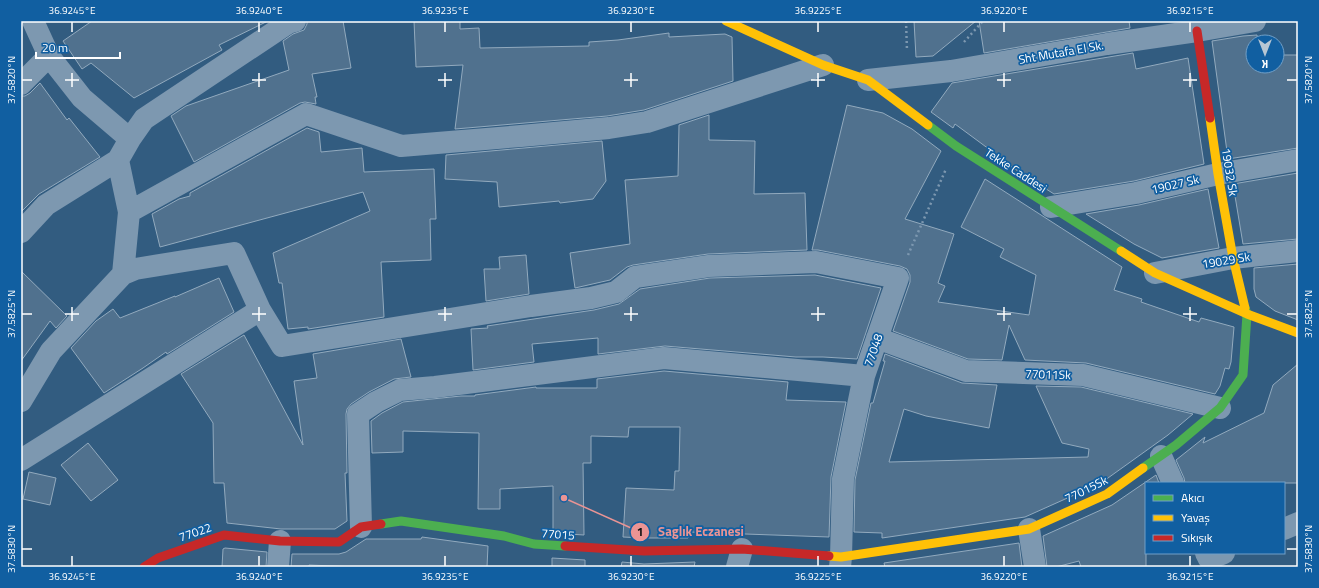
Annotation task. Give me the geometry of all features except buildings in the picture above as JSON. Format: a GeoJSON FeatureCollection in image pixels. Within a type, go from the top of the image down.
{"type":"FeatureCollection","features":[{"type":"Feature","properties":{"kind":"street"},"geometry":{"type":"LineString","coordinates":[[33,21],[49,56],[82,98],[130,139]]}},
{"type":"Feature","properties":{"kind":"street"},"geometry":{"type":"LineString","coordinates":[[21,232],[46,205],[118,160],[144,119],[288,23],[295,21]]}},
{"type":"Feature","properties":{"kind":"street","name":"Tekke Caddesi"},"geometry":{"type":"LineString","coordinates":[[726,21],[823,65],[868,80],[956,146],[1155,273],[1247,314],[1298,333]]}},
{"type":"Feature","properties":{"kind":"street","name":"Sht Mutafa El Sk."},"geometry":{"type":"LineString","coordinates":[[868,80],[951,71],[1107,44],[1255,21]]}},
{"type":"Feature","properties":{"kind":"street","name":"19032 Sk"},"geometry":{"type":"LineString","coordinates":[[1197,31],[1218,174],[1233,258],[1247,314]]}},
{"type":"Feature","properties":{"kind":"street"},"geometry":{"type":"LineString","coordinates":[[21,84],[49,56]]}},
{"type":"Feature","properties":{"kind":"street"},"geometry":{"type":"LineString","coordinates":[[129,212],[306,114],[401,146],[609,128],[647,122],[823,65]]}},
{"type":"Feature","properties":{"kind":"street"},"geometry":{"type":"LineString","coordinates":[[118,160],[129,212],[123,274]]}},
{"type":"Feature","properties":{"kind":"street","name":"19027 Sk"},"geometry":{"type":"LineString","coordinates":[[1051,207],[1136,193],[1218,174],[1298,160]]}},
{"type":"Feature","properties":{"kind":"street","name":"19029 Sk"},"geometry":{"type":"LineString","coordinates":[[1155,273],[1233,258],[1298,251]]}},
{"type":"Feature","properties":{"kind":"street"},"geometry":{"type":"LineString","coordinates":[[21,401],[51,351],[123,274],[135,268],[234,253],[260,310],[282,346],[531,306],[591,298],[616,292],[635,277],[709,266],[816,262],[898,278]]}},
{"type":"Feature","properties":{"kind":"street","name":"77048"},"geometry":{"type":"LineString","coordinates":[[840,562],[843,479],[864,376],[898,278]]}},
{"type":"Feature","properties":{"kind":"street"},"geometry":{"type":"LineString","coordinates":[[21,460],[260,310]]}},
{"type":"Feature","properties":{"kind":"street","name":"77015Sk"},"geometry":{"type":"LineString","coordinates":[[840,562],[1029,529],[1107,494],[1176,445],[1220,408],[1243,375],[1247,314]]}},
{"type":"Feature","properties":{"kind":"street","name":"77011Sk"},"geometry":{"type":"LineString","coordinates":[[877,338],[966,371],[1083,375],[1220,408]]}},
{"type":"Feature","properties":{"kind":"street"},"geometry":{"type":"LineString","coordinates":[[361,526],[358,414],[376,402],[400,390],[435,387],[664,358],[864,376]]}},
{"type":"Feature","properties":{"kind":"street"},"geometry":{"type":"LineString","coordinates":[[1161,456],[1173,482]]}},
{"type":"Feature","properties":{"kind":"street","name":"77015"},"geometry":{"type":"LineString","coordinates":[[280,541],[339,542],[361,526],[401,521],[504,536],[534,544],[739,558],[840,562]]}},
{"type":"Feature","properties":{"kind":"street"},"geometry":{"type":"LineString","coordinates":[[1285,529],[1298,523]]}},
{"type":"Feature","properties":{"kind":"street"},"geometry":{"type":"LineString","coordinates":[[1029,529],[1035,567]]}},
{"type":"Feature","properties":{"kind":"street","name":"77022"},"geometry":{"type":"LineString","coordinates":[[144,567],[158,558],[224,535],[280,541]]}},
{"type":"Feature","properties":{"kind":"street"},"geometry":{"type":"LineString","coordinates":[[278,567],[280,541]]}},
{"type":"Feature","properties":{"kind":"street"},"geometry":{"type":"LineString","coordinates":[[1206,554],[1209,559],[1222,554]]}},
{"type":"Feature","properties":{"kind":"path"},"geometry":{"type":"LineString","coordinates":[[898,278],[956,146]]}},
{"type":"Feature","properties":{"kind":"traffic: fast"},"geometry":{"type":"LineString","coordinates":[[928,125],[956,146],[1121,251]]}},
{"type":"Feature","properties":{"kind":"traffic: fast"},"geometry":{"type":"LineString","coordinates":[[1143,468],[1176,445],[1220,408],[1243,375],[1247,314],[1245,308]]}},
{"type":"Feature","properties":{"kind":"traffic: fast"},"geometry":{"type":"LineString","coordinates":[[381,524],[401,521],[504,536],[534,544],[565,546]]}},
{"type":"Feature","properties":{"kind":"traffic: slow"},"geometry":{"type":"LineString","coordinates":[[726,21],[823,65],[868,80],[928,125]]}},
{"type":"Feature","properties":{"kind":"traffic: slow"},"geometry":{"type":"LineString","coordinates":[[1210,118],[1233,258],[1245,308]]}},
{"type":"Feature","properties":{"kind":"traffic: slow"},"geometry":{"type":"LineString","coordinates":[[1121,251],[1155,273],[1247,314],[1298,333]]}},
{"type":"Feature","properties":{"kind":"traffic: slow"},"geometry":{"type":"LineString","coordinates":[[829,556],[841,557],[1029,529],[1107,494],[1143,468]]}},
{"type":"Feature","properties":{"kind":"traffic: jam"},"geometry":{"type":"LineString","coordinates":[[1197,31],[1210,118]]}},
{"type":"Feature","properties":{"kind":"traffic: jam"},"geometry":{"type":"LineString","coordinates":[[144,567],[158,558],[224,535],[280,541],[339,542],[361,527],[381,524]]}},
{"type":"Feature","properties":{"kind":"traffic: jam"},"geometry":{"type":"LineString","coordinates":[[565,546],[644,551],[742,549],[829,556]]}},
{"type":"Feature","properties":{"kind":"place","name":"Saglık Eczanesi"},"geometry":{"type":"Point","coordinates":[564,498]}}]}
